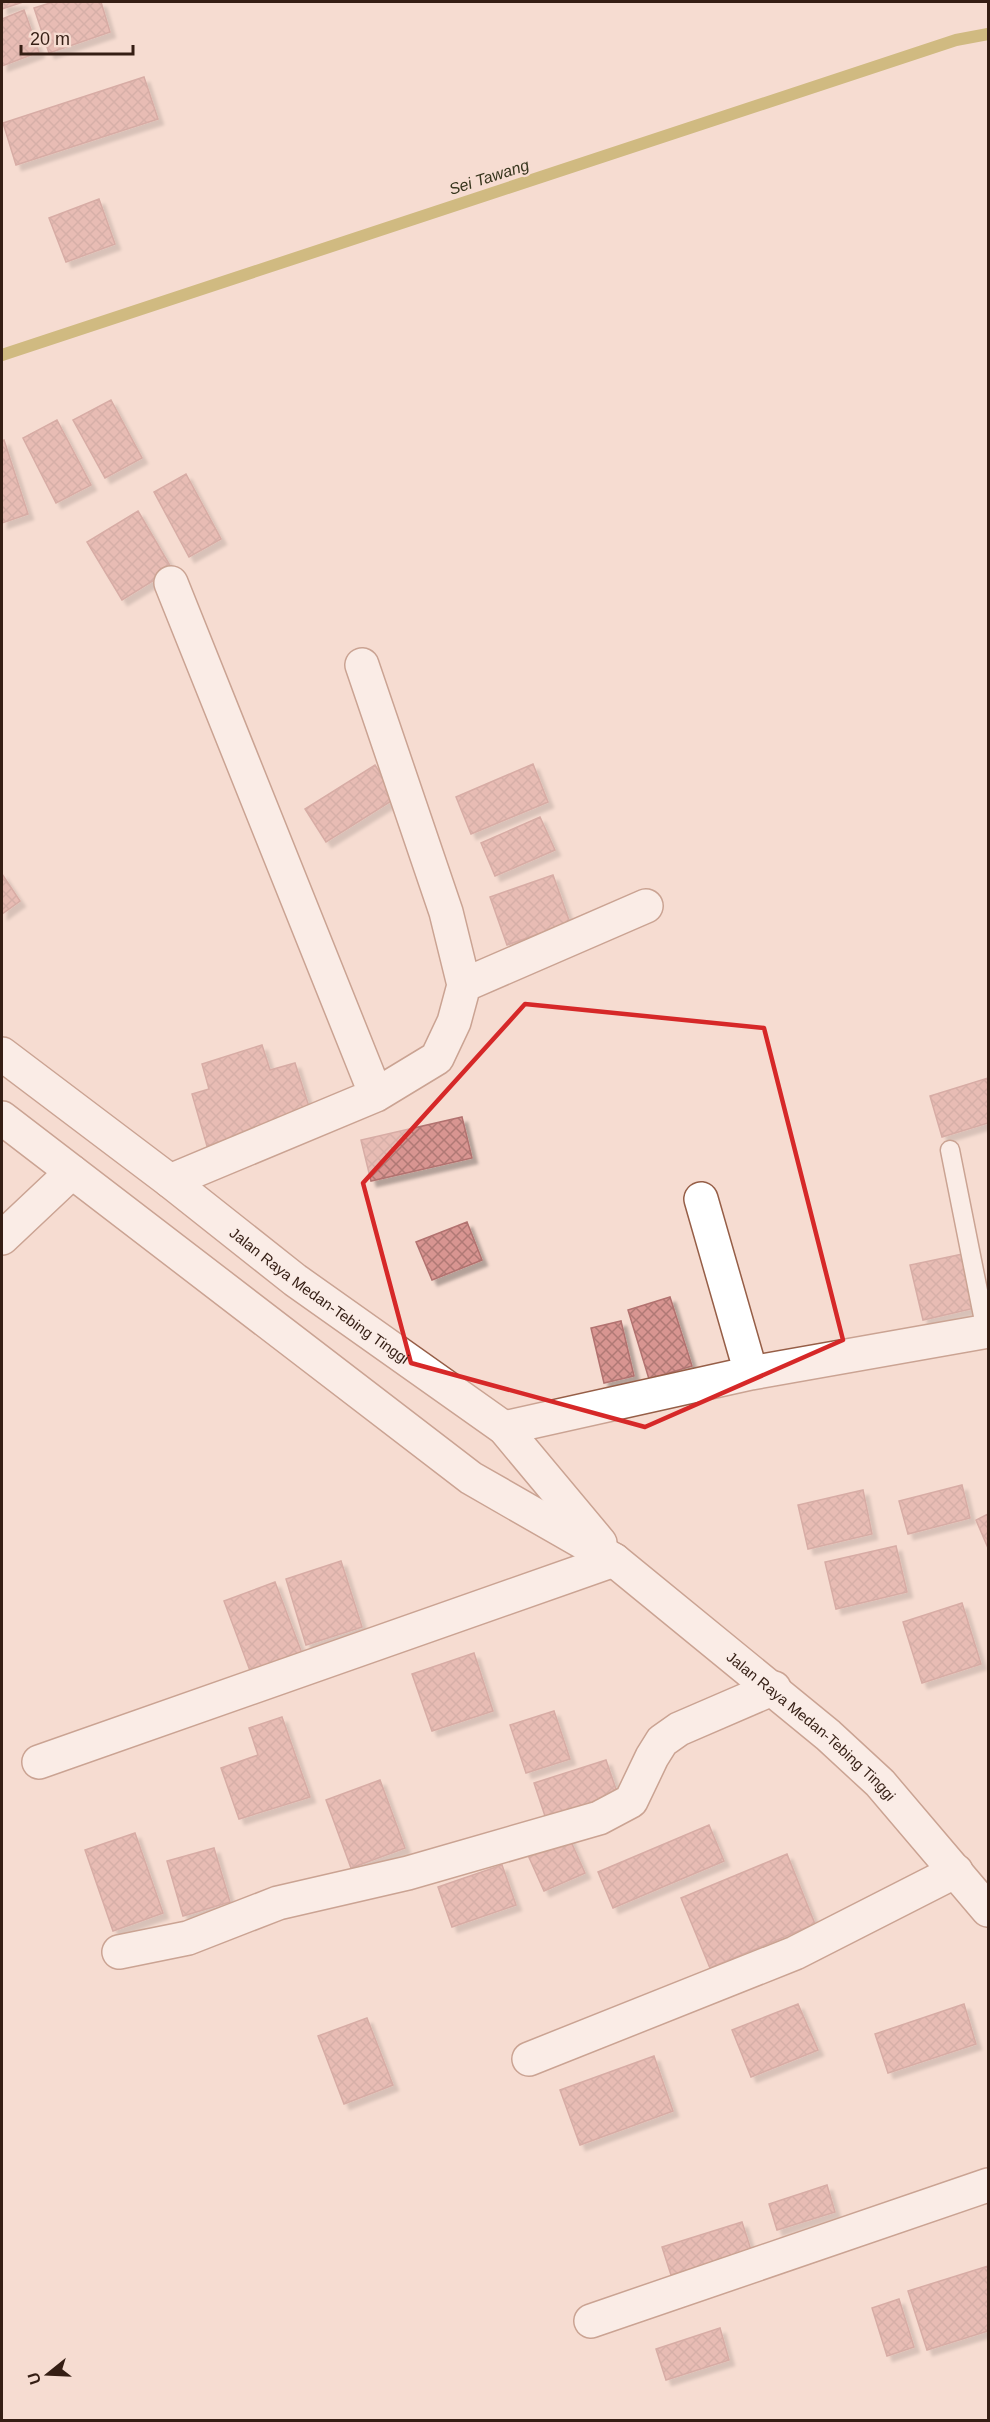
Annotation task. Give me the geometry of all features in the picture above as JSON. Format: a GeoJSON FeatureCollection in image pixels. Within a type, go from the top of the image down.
{"type":"FeatureCollection","features":[{"type":"Feature","properties":{"kind":"main road"},"geometry":{"type":"LineString","coordinates":[[171,583],[376,1095]]}},
{"type":"Feature","properties":{"kind":"main road"},"geometry":{"type":"LineString","coordinates":[[170,1181],[376,1095],[437,1058],[454,1022],[464,985],[446,912],[362,665]]}},
{"type":"Feature","properties":{"kind":"main road"},"geometry":{"type":"LineString","coordinates":[[464,985],[646,906]]}},
{"type":"Feature","properties":{"kind":"main road","name":"Jalan Raya Medan-Tebing Tinggi"},"geometry":{"type":"LineString","coordinates":[[2,1054],[170,1181],[295,1280],[504,1428],[614,1560]]}},
{"type":"Feature","properties":{"kind":"main road","name":"Jalan Raya Medan-Tebing Tinggi"},"geometry":{"type":"LineString","coordinates":[[2,1118],[471,1478],[614,1560],[774,1689],[880,1783],[988,1908]]}},
{"type":"Feature","properties":{"kind":"main road"},"geometry":{"type":"LineString","coordinates":[[2,1238],[72,1172]]}},
{"type":"Feature","properties":{"kind":"main road"},"geometry":{"type":"LineString","coordinates":[[701,1199],[752,1373]]}},
{"type":"Feature","properties":{"kind":"main road"},"geometry":{"type":"LineString","coordinates":[[504,1428],[752,1373],[987,1331]]}},
{"type":"Feature","properties":{"kind":"main road"},"geometry":{"type":"LineString","coordinates":[[39,1762],[614,1560]]}},
{"type":"Feature","properties":{"kind":"main road"},"geometry":{"type":"LineString","coordinates":[[119,1952],[188,1938],[278,1903],[408,1873],[599,1818],[632,1801],[652,1756],[662,1741],[679,1729],[774,1689]]}},
{"type":"Feature","properties":{"kind":"main road"},"geometry":{"type":"LineString","coordinates":[[529,2059],[795,1953],[956,1870]]}},
{"type":"Feature","properties":{"kind":"main road"},"geometry":{"type":"LineString","coordinates":[[591,2321],[988,2185]]}},
{"type":"Feature","properties":{"kind":"lane"},"geometry":{"type":"LineString","coordinates":[[950,1150],[987,1331]]}},
{"type":"Feature","properties":{"kind":"highlighted area"},"geometry":{"type":"Polygon","coordinates":[[[525,1004],[764,1028],[843,1340],[645,1427],[411,1363],[363,1183],[525,1004]]]}},
{"type":"Feature","properties":{"kind":"building"},"geometry":{"type":"Polygon","coordinates":[[[2,2],[23,2],[2,9],[2,2]]]}},
{"type":"Feature","properties":{"kind":"building"},"geometry":{"type":"Polygon","coordinates":[[[53,2],[101,2],[110,32],[49,53],[34,8],[53,2]]]}},
{"type":"Feature","properties":{"kind":"building"},"geometry":{"type":"Polygon","coordinates":[[[24,10],[39,52],[2,66],[2,19],[24,10]]]}},
{"type":"Feature","properties":{"kind":"building"},"geometry":{"type":"Polygon","coordinates":[[[144,77],[158,119],[16,165],[3,123],[144,77]]]}},
{"type":"Feature","properties":{"kind":"building"},"geometry":{"type":"Polygon","coordinates":[[[99,199],[115,244],[66,262],[49,218],[99,199]]]}},
{"type":"Feature","properties":{"kind":"building"},"geometry":{"type":"Polygon","coordinates":[[[111,400],[142,458],[105,478],[73,420],[111,400]]]}},
{"type":"Feature","properties":{"kind":"building"},"geometry":{"type":"Polygon","coordinates":[[[57,420],[91,485],[56,503],[23,438],[57,420]]]}},
{"type":"Feature","properties":{"kind":"building"},"geometry":{"type":"Polygon","coordinates":[[[4,440],[28,514],[2,523],[2,441],[4,440]]]}},
{"type":"Feature","properties":{"kind":"building"},"geometry":{"type":"Polygon","coordinates":[[[186,474],[221,539],[189,557],[154,492],[186,474]]]}},
{"type":"Feature","properties":{"kind":"building"},"geometry":{"type":"Polygon","coordinates":[[[138,511],[172,569],[122,600],[87,542],[138,511]]]}},
{"type":"Feature","properties":{"kind":"building"},"geometry":{"type":"Polygon","coordinates":[[[533,764],[548,802],[471,834],[456,797],[533,764]]]}},
{"type":"Feature","properties":{"kind":"building"},"geometry":{"type":"Polygon","coordinates":[[[375,765],[396,798],[326,842],[305,809],[375,765]]]}},
{"type":"Feature","properties":{"kind":"building"},"geometry":{"type":"Polygon","coordinates":[[[540,817],[555,850],[495,876],[481,843],[540,817]]]}},
{"type":"Feature","properties":{"kind":"building"},"geometry":{"type":"Polygon","coordinates":[[[2,874],[20,901],[2,914],[2,874]]]}},
{"type":"Feature","properties":{"kind":"building"},"geometry":{"type":"Polygon","coordinates":[[[553,875],[570,923],[507,945],[490,897],[553,875]]]}},
{"type":"Feature","properties":{"kind":"building"},"geometry":{"type":"Polygon","coordinates":[[[262,1045],[270,1070],[295,1063],[311,1113],[207,1146],[192,1094],[209,1089],[202,1064],[262,1045]]]}},
{"type":"Feature","properties":{"kind":"building"},"geometry":{"type":"Polygon","coordinates":[[[988,1078],[988,1123],[942,1137],[930,1096],[988,1078]]]}},
{"type":"Feature","properties":{"kind":"building"},"geometry":{"type":"Polygon","coordinates":[[[462,1117],[472,1158],[371,1181],[361,1140],[462,1117]]]}},
{"type":"Feature","properties":{"kind":"building"},"geometry":{"type":"Polygon","coordinates":[[[467,1222],[482,1260],[432,1280],[416,1242],[467,1222]]]}},
{"type":"Feature","properties":{"kind":"building"},"geometry":{"type":"Polygon","coordinates":[[[963,1254],[975,1308],[923,1320],[910,1265],[963,1254]]]}},
{"type":"Feature","properties":{"kind":"building"},"geometry":{"type":"Polygon","coordinates":[[[670,1297],[692,1366],[649,1379],[628,1310],[670,1297]]]}},
{"type":"Feature","properties":{"kind":"building"},"geometry":{"type":"Polygon","coordinates":[[[621,1321],[634,1376],[604,1383],[591,1328],[621,1321]]]}},
{"type":"Feature","properties":{"kind":"building"},"geometry":{"type":"Polygon","coordinates":[[[962,1485],[970,1518],[908,1534],[899,1501],[962,1485]]]}},
{"type":"Feature","properties":{"kind":"building"},"geometry":{"type":"Polygon","coordinates":[[[863,1490],[872,1534],[808,1549],[798,1505],[863,1490]]]}},
{"type":"Feature","properties":{"kind":"building"},"geometry":{"type":"Polygon","coordinates":[[[988,1514],[988,1548],[976,1520],[988,1514]]]}},
{"type":"Feature","properties":{"kind":"building"},"geometry":{"type":"Polygon","coordinates":[[[896,1546],[907,1592],[836,1609],[825,1562],[896,1546]]]}},
{"type":"Feature","properties":{"kind":"building"},"geometry":{"type":"Polygon","coordinates":[[[341,1561],[362,1627],[306,1645],[286,1579],[341,1561]]]}},
{"type":"Feature","properties":{"kind":"building"},"geometry":{"type":"Polygon","coordinates":[[[275,1582],[303,1656],[252,1676],[224,1601],[275,1582]]]}},
{"type":"Feature","properties":{"kind":"building"},"geometry":{"type":"Polygon","coordinates":[[[962,1603],[981,1664],[922,1683],[903,1622],[962,1603]]]}},
{"type":"Feature","properties":{"kind":"building"},"geometry":{"type":"Polygon","coordinates":[[[474,1653],[493,1711],[432,1731],[412,1674],[474,1653]]]}},
{"type":"Feature","properties":{"kind":"building"},"geometry":{"type":"Polygon","coordinates":[[[554,1711],[570,1759],[526,1773],[510,1725],[554,1711]]]}},
{"type":"Feature","properties":{"kind":"building"},"geometry":{"type":"Polygon","coordinates":[[[282,1717],[310,1797],[239,1819],[221,1768],[258,1755],[249,1728],[282,1717]]]}},
{"type":"Feature","properties":{"kind":"building"},"geometry":{"type":"Polygon","coordinates":[[[606,1760],[620,1801],[548,1825],[534,1783],[606,1760]]]}},
{"type":"Feature","properties":{"kind":"building"},"geometry":{"type":"Polygon","coordinates":[[[380,1780],[405,1848],[351,1868],[326,1800],[380,1780]]]}},
{"type":"Feature","properties":{"kind":"building"},"geometry":{"type":"Polygon","coordinates":[[[709,1825],[724,1861],[613,1908],[598,1872],[709,1825]]]}},
{"type":"Feature","properties":{"kind":"building"},"geometry":{"type":"Polygon","coordinates":[[[135,1833],[163,1913],[113,1931],[85,1850],[135,1833]]]}},
{"type":"Feature","properties":{"kind":"building"},"geometry":{"type":"Polygon","coordinates":[[[568,1835],[585,1873],[544,1891],[527,1853],[568,1835]]]}},
{"type":"Feature","properties":{"kind":"building"},"geometry":{"type":"Polygon","coordinates":[[[214,1848],[230,1902],[183,1916],[167,1861],[214,1848]]]}},
{"type":"Feature","properties":{"kind":"building"},"geometry":{"type":"Polygon","coordinates":[[[787,1854],[815,1924],[710,1968],[681,1898],[787,1854]]]}},
{"type":"Feature","properties":{"kind":"building"},"geometry":{"type":"Polygon","coordinates":[[[502,1865],[516,1905],[452,1927],[438,1887],[502,1865]]]}},
{"type":"Feature","properties":{"kind":"building"},"geometry":{"type":"Polygon","coordinates":[[[798,2004],[818,2050],[751,2077],[732,2030],[798,2004]]]}},
{"type":"Feature","properties":{"kind":"building"},"geometry":{"type":"Polygon","coordinates":[[[964,2004],[976,2044],[888,2073],[875,2034],[964,2004]]]}},
{"type":"Feature","properties":{"kind":"building"},"geometry":{"type":"Polygon","coordinates":[[[367,2018],[393,2085],[344,2104],[318,2036],[367,2018]]]}},
{"type":"Feature","properties":{"kind":"building"},"geometry":{"type":"Polygon","coordinates":[[[654,2056],[673,2111],[580,2145],[560,2090],[654,2056]]]}},
{"type":"Feature","properties":{"kind":"building"},"geometry":{"type":"Polygon","coordinates":[[[827,2185],[835,2212],[777,2230],[769,2204],[827,2185]]]}},
{"type":"Feature","properties":{"kind":"building"},"geometry":{"type":"Polygon","coordinates":[[[742,2222],[751,2250],[671,2275],[662,2247],[742,2222]]]}},
{"type":"Feature","properties":{"kind":"building"},"geometry":{"type":"Polygon","coordinates":[[[988,2266],[988,2331],[927,2350],[908,2291],[988,2266]]]}},
{"type":"Feature","properties":{"kind":"building"},"geometry":{"type":"Polygon","coordinates":[[[899,2299],[914,2347],[887,2356],[872,2308],[899,2299]]]}},
{"type":"Feature","properties":{"kind":"building"},"geometry":{"type":"Polygon","coordinates":[[[720,2328],[729,2360],[666,2380],[656,2349],[720,2328]]]}},
{"type":"Feature","properties":{"kind":"waterway","name":"Sei Tawang"},"geometry":{"type":"LineString","coordinates":[[2,355],[956,40],[988,34]]}}]}
